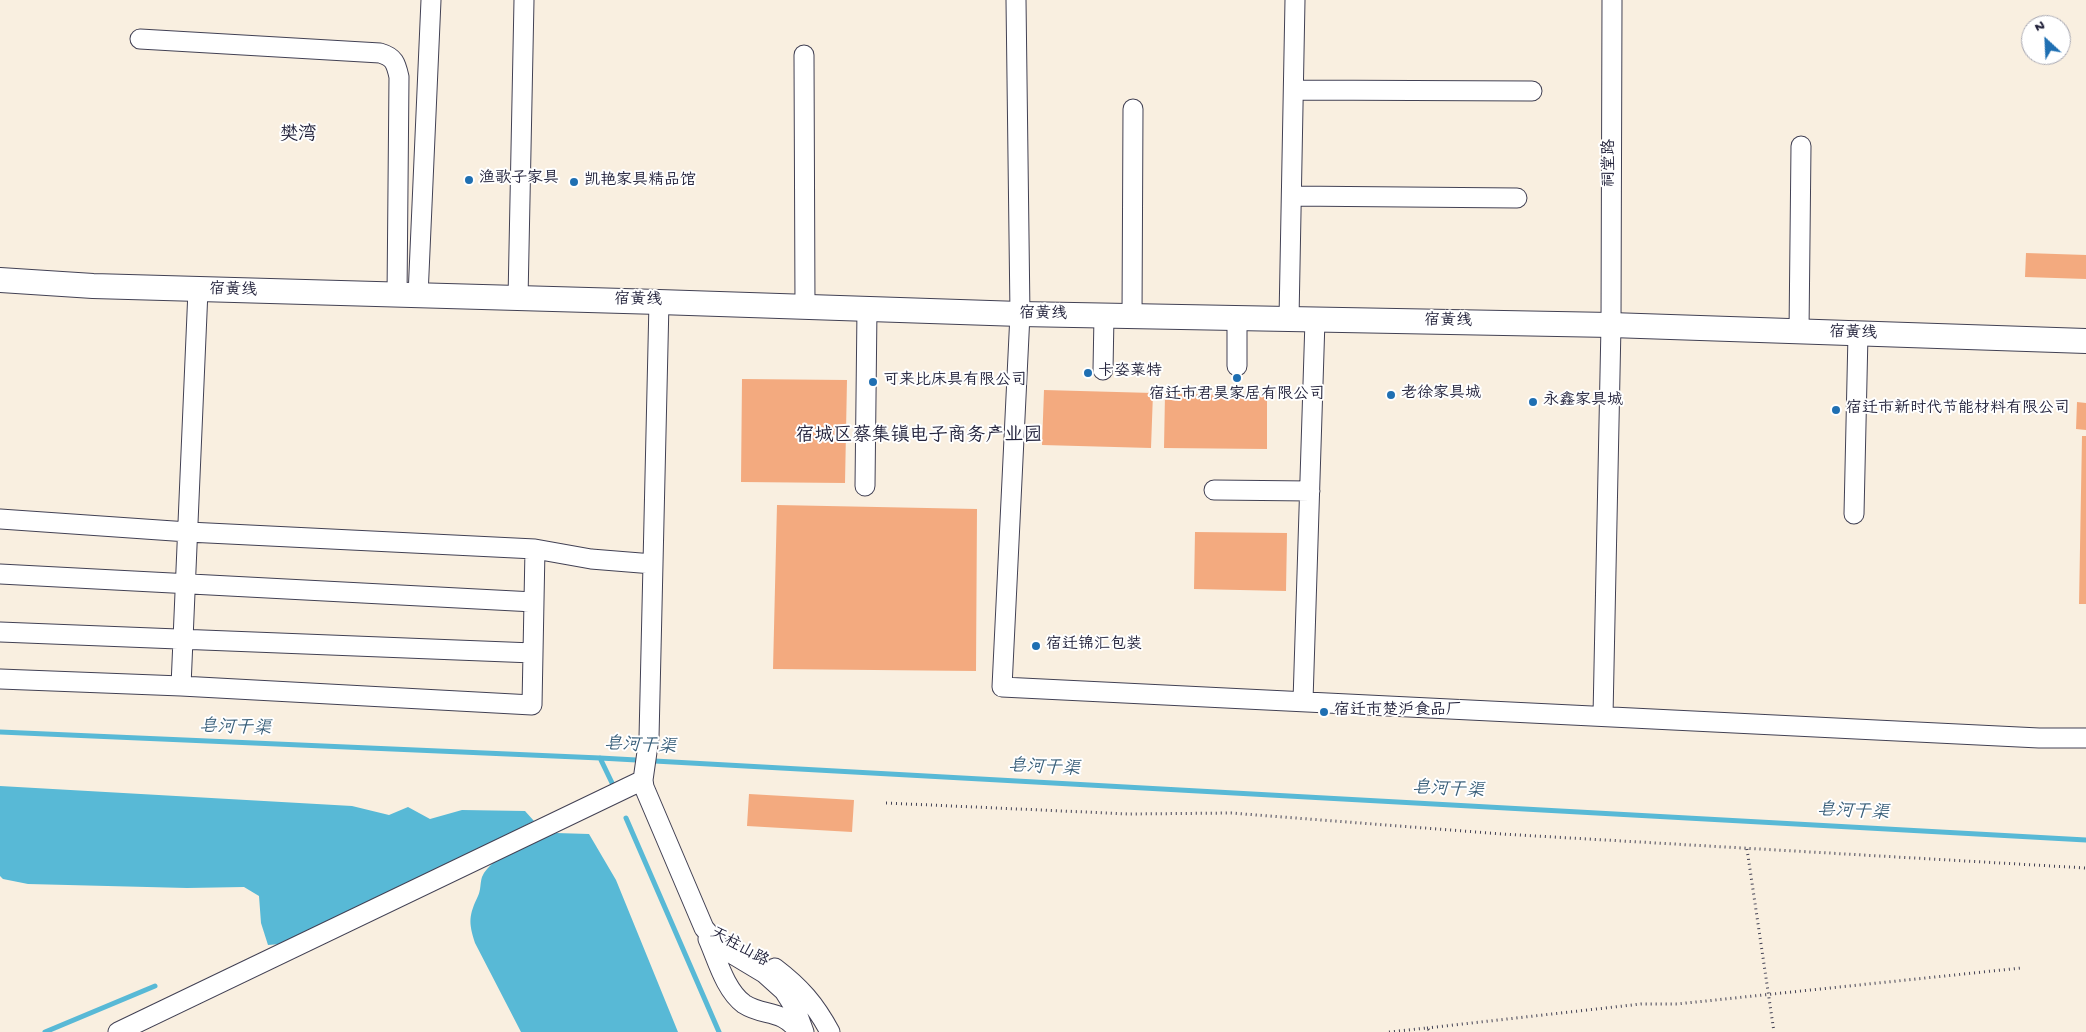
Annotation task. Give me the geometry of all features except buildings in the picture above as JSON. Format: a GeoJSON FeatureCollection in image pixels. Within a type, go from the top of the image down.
{"type":"FeatureCollection","features":[{"type":"Feature","properties":{"kind":"main road","name":"宿黄线"},"geometry":{"type":"LineString","coordinates":[[0,280],[198,290],[1020,314],[1611,325],[2086,342]]}},
{"type":"Feature","properties":{"kind":"street"},"geometry":{"type":"LineString","coordinates":[[407,296],[431,0]]}},
{"type":"Feature","properties":{"kind":"street"},"geometry":{"type":"LineString","coordinates":[[518,299],[524,0]]}},
{"type":"Feature","properties":{"kind":"street"},"geometry":{"type":"LineString","coordinates":[[1016,0],[1020,314],[1002,687],[2039,738],[2086,738]]}},
{"type":"Feature","properties":{"kind":"street"},"geometry":{"type":"LineString","coordinates":[[1289,320],[1295,0]]}},
{"type":"Feature","properties":{"kind":"street","name":"祠堂路"},"geometry":{"type":"LineString","coordinates":[[1604,716],[1611,325],[1612,0]]}},
{"type":"Feature","properties":{"kind":"street"},"geometry":{"type":"LineString","coordinates":[[140,39],[380,53],[390,56],[396,63],[399,77],[407,296]]}},
{"type":"Feature","properties":{"kind":"street"},"geometry":{"type":"LineString","coordinates":[[804,55],[805,307]]}},
{"type":"Feature","properties":{"kind":"street"},"geometry":{"type":"LineString","coordinates":[[1294,90],[1532,91]]}},
{"type":"Feature","properties":{"kind":"street"},"geometry":{"type":"LineString","coordinates":[[1132,109],[1132,316]]}},
{"type":"Feature","properties":{"kind":"street"},"geometry":{"type":"LineString","coordinates":[[1799,332],[1800,146]]}},
{"type":"Feature","properties":{"kind":"street"},"geometry":{"type":"LineString","coordinates":[[1292,196],[1517,198]]}},
{"type":"Feature","properties":{"kind":"street"},"geometry":{"type":"LineString","coordinates":[[181,686],[198,290]]}},
{"type":"Feature","properties":{"kind":"street"},"geometry":{"type":"LineString","coordinates":[[659,302],[649,738],[644,777],[646,792],[704,928],[719,946],[764,973],[784,991],[796,1010],[804,1032]]}},
{"type":"Feature","properties":{"kind":"street"},"geometry":{"type":"LineString","coordinates":[[865,486],[867,309]]}},
{"type":"Feature","properties":{"kind":"street"},"geometry":{"type":"LineString","coordinates":[[1103,370],[1104,316]]}},
{"type":"Feature","properties":{"kind":"street"},"geometry":{"type":"LineString","coordinates":[[1237,366],[1238,318]]}},
{"type":"Feature","properties":{"kind":"street"},"geometry":{"type":"LineString","coordinates":[[1303,701],[1315,320]]}},
{"type":"Feature","properties":{"kind":"street"},"geometry":{"type":"LineString","coordinates":[[1854,514],[1858,334]]}},
{"type":"Feature","properties":{"kind":"street"},"geometry":{"type":"LineString","coordinates":[[1214,490],[1310,491]]}},
{"type":"Feature","properties":{"kind":"street"},"geometry":{"type":"LineString","coordinates":[[0,519],[188,532],[535,549],[591,559],[653,564]]}},
{"type":"Feature","properties":{"kind":"street"},"geometry":{"type":"LineString","coordinates":[[0,679],[181,686],[532,705],[535,549]]}},
{"type":"Feature","properties":{"kind":"street"},"geometry":{"type":"LineString","coordinates":[[0,574],[534,602]]}},
{"type":"Feature","properties":{"kind":"street"},"geometry":{"type":"LineString","coordinates":[[0,632],[533,653]]}},
{"type":"Feature","properties":{"kind":"street"},"geometry":{"type":"LineString","coordinates":[[118,1032],[644,777]]}},
{"type":"Feature","properties":{"kind":"street","name":"天柱山路"},"geometry":{"type":"LineString","coordinates":[[704,928],[728,985],[737,997],[750,1006],[783,1017],[799,1032]]}},
{"type":"Feature","properties":{"kind":"street","name":"天柱山路"},"geometry":{"type":"LineString","coordinates":[[704,928],[767,962],[795,984],[818,1008],[830,1032]]}},
{"type":"Feature","properties":{"kind":"path"},"geometry":{"type":"LineString","coordinates":[[886,803],[1129,814],[1231,813],[1502,834],[2086,868]]}},
{"type":"Feature","properties":{"kind":"path"},"geometry":{"type":"LineString","coordinates":[[1747,849],[1774,1032]]}},
{"type":"Feature","properties":{"kind":"path"},"geometry":{"type":"LineString","coordinates":[[1389,1032],[1641,1004],[1677,1004],[2021,968]]}},
{"type":"Feature","properties":{"kind":"path"},"geometry":{"type":"LineString","coordinates":[[1427,1028],[1431,1032]]}},
{"type":"Feature","properties":{"kind":"water"},"geometry":{"type":"Polygon","coordinates":[[[0,786],[352,806],[389,815],[408,807],[430,819],[462,810],[525,811],[534,821],[293,943],[268,945],[261,923],[259,896],[244,887],[187,888],[28,884],[3,879],[0,876],[0,786]]]}},
{"type":"Feature","properties":{"kind":"water"},"geometry":{"type":"Polygon","coordinates":[[[556,833],[589,834],[616,880],[678,1032],[521,1032],[475,943],[470,919],[479,894],[482,877],[487,869],[504,855],[556,833]]]}},
{"type":"Feature","properties":{"kind":"waterway","name":"皂河干渠"},"geometry":{"type":"LineString","coordinates":[[0,732],[600,758],[2086,840]]}},
{"type":"Feature","properties":{"kind":"waterway"},"geometry":{"type":"LineString","coordinates":[[600,758],[614,787]]}},
{"type":"Feature","properties":{"kind":"waterway"},"geometry":{"type":"LineString","coordinates":[[626,818],[719,1032]]}},
{"type":"Feature","properties":{"kind":"waterway"},"geometry":{"type":"LineString","coordinates":[[45,1032],[155,986]]}},
{"type":"Feature","properties":{"kind":"place","name":"渔歌子家具"},"geometry":{"type":"Point","coordinates":[469,180]}},
{"type":"Feature","properties":{"kind":"place","name":"凯艳家具精品馆"},"geometry":{"type":"Point","coordinates":[574,182]}},
{"type":"Feature","properties":{"kind":"place","name":"卡姿莱特"},"geometry":{"type":"Point","coordinates":[1088,373]}},
{"type":"Feature","properties":{"kind":"place","name":"宿迁市君昊家居有限公司"},"geometry":{"type":"Point","coordinates":[1237,378]}},
{"type":"Feature","properties":{"kind":"place","name":"可来比床具有限公司"},"geometry":{"type":"Point","coordinates":[873,382]}},
{"type":"Feature","properties":{"kind":"place","name":"老徐家具城"},"geometry":{"type":"Point","coordinates":[1391,395]}},
{"type":"Feature","properties":{"kind":"place","name":"永鑫家具城"},"geometry":{"type":"Point","coordinates":[1533,402]}},
{"type":"Feature","properties":{"kind":"place","name":"宿迁市新时代节能材料有限公司"},"geometry":{"type":"Point","coordinates":[1836,410]}},
{"type":"Feature","properties":{"kind":"place","name":"宿迁锦汇包装"},"geometry":{"type":"Point","coordinates":[1036,646]}},
{"type":"Feature","properties":{"kind":"place","name":"宿迁市楚沪食品厂"},"geometry":{"type":"Point","coordinates":[1324,712]}},
{"type":"Feature","properties":{"kind":"district","name":"樊湾"},"geometry":{"type":"Point","coordinates":[298,136]}},
{"type":"Feature","properties":{"kind":"district","name":"宿城区蔡集镇电子商务产业园"},"geometry":{"type":"Point","coordinates":[919,437]}}]}
